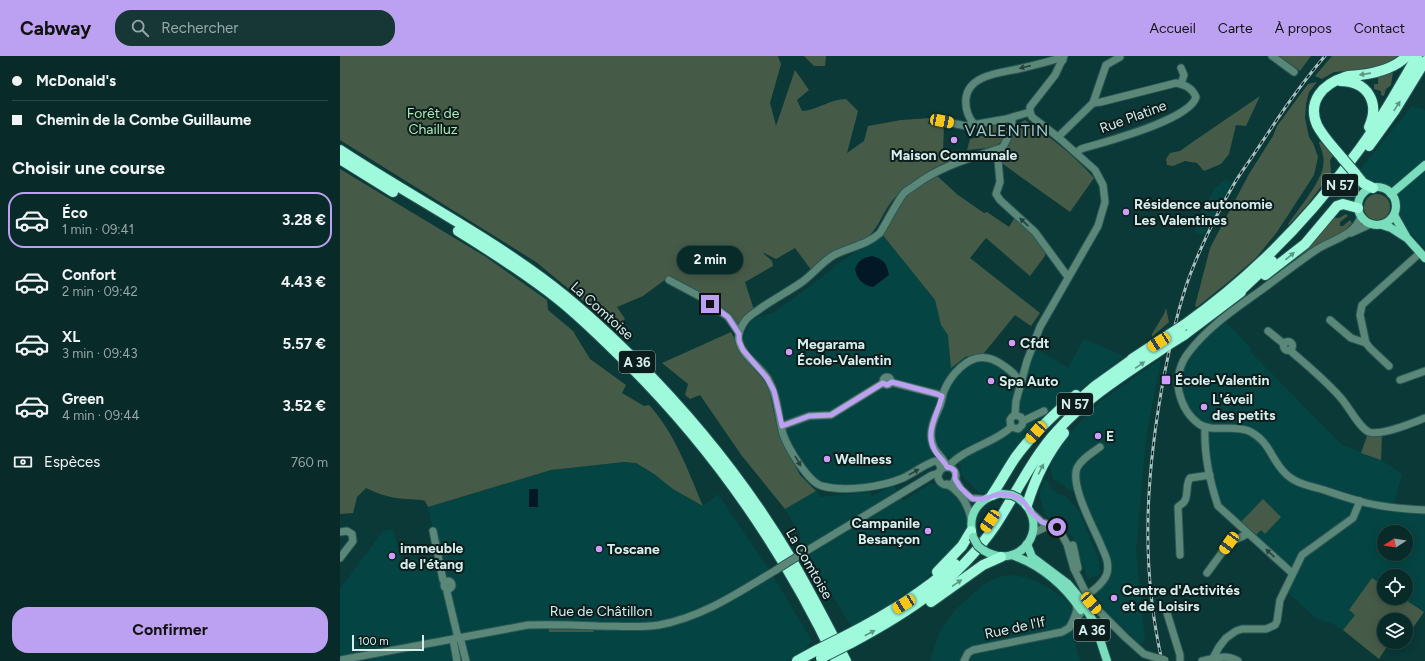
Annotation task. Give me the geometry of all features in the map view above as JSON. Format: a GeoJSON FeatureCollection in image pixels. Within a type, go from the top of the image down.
{"type":"FeatureCollection","features":[{"type":"Feature","properties":{"kind":"highway"},"geometry":{"type":"LineString","coordinates":[[1366,188],[1355,173],[1348,158],[1323,135],[1314,117],[1314,108],[1317,97],[1321,90],[1334,81],[1346,76],[1373,73],[1384,70],[1395,65],[1407,56]]}},
{"type":"Feature","properties":{"kind":"highway","name":"N 57"},"geometry":{"type":"LineString","coordinates":[[888,623],[931,593],[967,560],[995,525],[1035,460],[1052,437],[1078,409],[1168,345],[1282,242],[1322,196],[1387,106],[1417,56]]}},
{"type":"Feature","properties":{"kind":"highway","name":"N 57"},"geometry":{"type":"LineString","coordinates":[[992,496],[1021,451],[1051,418],[1085,389],[1170,334],[1184,330],[1236,295],[1284,249],[1340,185],[1384,125],[1425,61]]}},
{"type":"Feature","properties":{"kind":"highway"},"geometry":{"type":"LineString","coordinates":[[1334,81],[1346,81],[1362,86],[1369,94],[1374,105],[1371,121],[1348,158]]}},
{"type":"Feature","properties":{"kind":"highway","name":"La Comtoise"},"geometry":{"type":"LineString","coordinates":[[340,150],[485,239],[529,269],[582,310],[643,368],[686,414],[741,483],[789,556],[846,661]]}},
{"type":"Feature","properties":{"kind":"highway","name":"La Comtoise"},"geometry":{"type":"LineString","coordinates":[[340,159],[464,234],[539,285],[582,320],[640,376],[680,419],[730,482],[751,512],[794,578],[820,626],[836,661]]}},
{"type":"Feature","properties":{"kind":"highway"},"geometry":{"type":"LineString","coordinates":[[1236,295],[1271,271],[1304,244],[1337,206],[1343,204],[1359,212]]}},
{"type":"Feature","properties":{"kind":"highway","name":"N 57"},"geometry":{"type":"LineString","coordinates":[[861,628],[896,609],[934,582],[955,564],[983,531],[1033,452],[1053,426],[1088,392],[1137,356]]}},
{"type":"Feature","properties":{"kind":"highway","name":"N 57"},"geometry":{"type":"LineString","coordinates":[[1029,508],[1035,480],[1054,446],[1076,419],[1111,385]]}},
{"type":"Feature","properties":{"kind":"highway","name":"N 57"},"geometry":{"type":"LineString","coordinates":[[849,639],[861,628],[909,596],[928,580],[972,534]]}},
{"type":"Feature","properties":{"kind":"highway","name":"N 57"},"geometry":{"type":"LineString","coordinates":[[797,661],[818,656],[849,639],[909,616],[982,565],[1000,557]]}},
{"type":"Feature","properties":{"kind":"main road"},"geometry":{"type":"LineString","coordinates":[[1391,194],[1425,165]]}},
{"type":"Feature","properties":{"kind":"main road"},"geometry":{"type":"LineString","coordinates":[[1366,188],[1383,189],[1391,194],[1395,202],[1394,214],[1389,221],[1382,224],[1372,224],[1365,221],[1359,212],[1359,200],[1366,188]]}},
{"type":"Feature","properties":{"kind":"main road"},"geometry":{"type":"LineString","coordinates":[[1394,214],[1407,238],[1422,255]]}},
{"type":"Feature","properties":{"kind":"main road"},"geometry":{"type":"LineString","coordinates":[[1382,224],[1407,238]]}},
{"type":"Feature","properties":{"kind":"main road"},"geometry":{"type":"LineString","coordinates":[[992,496],[1012,495],[1018,498],[1029,508]]}},
{"type":"Feature","properties":{"kind":"main road","name":"N 57"},"geometry":{"type":"LineString","coordinates":[[971,519],[976,507],[992,496]]}},
{"type":"Feature","properties":{"kind":"main road","name":"N 57"},"geometry":{"type":"LineString","coordinates":[[1000,557],[1012,555],[1027,544],[1033,533],[1033,521],[1029,508]]}},
{"type":"Feature","properties":{"kind":"main road"},"geometry":{"type":"LineString","coordinates":[[971,519],[972,534],[978,546],[988,554],[1000,557]]}},
{"type":"Feature","properties":{"kind":"main road","name":"A 36"},"geometry":{"type":"LineString","coordinates":[[1027,544],[1032,557],[1068,584],[1081,598],[1095,624],[1107,661]]}},
{"type":"Feature","properties":{"kind":"main road","name":"A 36"},"geometry":{"type":"LineString","coordinates":[[1012,555],[1022,559],[1049,575],[1070,594],[1081,598]]}},
{"type":"Feature","properties":{"kind":"main road","name":"A 36"},"geometry":{"type":"LineString","coordinates":[[1081,598],[1082,612],[1094,635],[1102,661]]}},
{"type":"Feature","properties":{"kind":"street"},"geometry":{"type":"LineString","coordinates":[[1272,56],[1294,72]]}},
{"type":"Feature","properties":{"kind":"street","name":"Rue Platine"},"geometry":{"type":"LineString","coordinates":[[1058,137],[1093,103],[1106,65],[1120,57]]}},
{"type":"Feature","properties":{"kind":"street"},"geometry":{"type":"LineString","coordinates":[[1044,411],[1023,421],[1020,428],[1016,429],[1012,427],[1010,420],[1015,415],[1016,401],[1027,361],[1040,327],[1098,226],[1105,202],[1105,193],[1102,180],[1095,170],[1077,152],[1032,117],[1030,112],[1030,107],[1055,75],[1064,58]]}},
{"type":"Feature","properties":{"kind":"street"},"geometry":{"type":"LineString","coordinates":[[974,124],[967,113],[965,102],[970,87],[975,82],[987,76],[1064,58]]}},
{"type":"Feature","properties":{"kind":"street"},"geometry":{"type":"LineString","coordinates":[[1181,68],[1184,75],[1181,84]]}},
{"type":"Feature","properties":{"kind":"street","name":"Rue Platine"},"geometry":{"type":"LineString","coordinates":[[1077,152],[1081,149],[1160,124],[1175,116],[1193,103],[1196,97],[1194,91],[1187,85],[1176,83],[1093,103]]}},
{"type":"Feature","properties":{"kind":"street"},"geometry":{"type":"LineString","coordinates":[[942,121],[966,126],[1012,118],[1030,112]]}},
{"type":"Feature","properties":{"kind":"street"},"geometry":{"type":"LineString","coordinates":[[1012,118],[1012,129],[1001,148],[998,160],[1000,182],[996,194],[997,197],[1035,232],[1068,277]]}},
{"type":"Feature","properties":{"kind":"street"},"geometry":{"type":"LineString","coordinates":[[992,496],[971,498],[961,489],[952,469],[944,469],[938,462],[935,461],[903,478],[881,485],[848,488],[821,486],[814,482],[803,470],[786,439],[774,391],[767,378],[743,350],[739,341],[739,334],[746,319],[786,291],[802,282],[826,260],[834,255],[868,242],[875,237],[880,232],[905,192],[920,181],[932,174],[976,155],[1001,148]]}},
{"type":"Feature","properties":{"kind":"street"},"geometry":{"type":"LineString","coordinates":[[989,152],[998,160]]}},
{"type":"Feature","properties":{"kind":"street"},"geometry":{"type":"LineString","coordinates":[[1346,235],[1359,222],[1359,212]]}},
{"type":"Feature","properties":{"kind":"street"},"geometry":{"type":"LineString","coordinates":[[1372,224],[1318,249],[1220,320],[1188,353],[1179,371],[1178,377],[1180,398],[1194,420],[1205,428],[1245,429],[1254,434],[1265,442],[1279,466],[1286,475],[1294,480],[1360,501],[1403,509],[1425,510]]}},
{"type":"Feature","properties":{"kind":"street"},"geometry":{"type":"LineString","coordinates":[[1389,366],[1366,343],[1360,315],[1362,305],[1422,255]]}},
{"type":"Feature","properties":{"kind":"street"},"geometry":{"type":"LineString","coordinates":[[669,280],[701,297],[728,317],[739,334]]}},
{"type":"Feature","properties":{"kind":"street"},"geometry":{"type":"LineString","coordinates":[[1330,320],[1351,338],[1366,343]]}},
{"type":"Feature","properties":{"kind":"street"},"geometry":{"type":"LineString","coordinates":[[1268,331],[1284,344],[1285,349],[1290,350],[1341,397],[1358,423],[1369,432],[1380,433],[1425,418]]}},
{"type":"Feature","properties":{"kind":"street"},"geometry":{"type":"LineString","coordinates":[[971,519],[967,503],[959,493],[938,477],[944,469],[944,462],[934,449],[931,434],[933,422],[942,396],[955,374],[969,361],[978,358],[986,358],[998,362],[1022,381]]}},
{"type":"Feature","properties":{"kind":"street"},"geometry":{"type":"LineString","coordinates":[[1400,380],[1425,371]]}},
{"type":"Feature","properties":{"kind":"street"},"geometry":{"type":"LineString","coordinates":[[782,426],[809,416],[831,415],[887,383],[942,396]]}},
{"type":"Feature","properties":{"kind":"street"},"geometry":{"type":"LineString","coordinates":[[1015,415],[1021,417],[1023,421]]}},
{"type":"Feature","properties":{"kind":"street","name":"Rue de Châtillon"},"geometry":{"type":"LineString","coordinates":[[340,660],[528,625],[546,624],[630,627],[658,625],[687,618],[712,607],[776,570],[932,474],[944,469],[967,453],[1002,435],[1012,427]]}},
{"type":"Feature","properties":{"kind":"street"},"geometry":{"type":"LineString","coordinates":[[1205,428],[1204,441],[1210,475],[1218,506],[1247,534],[1292,573]]}},
{"type":"Feature","properties":{"kind":"street"},"geometry":{"type":"LineString","coordinates":[[1081,598],[1102,581],[1107,574],[1108,565],[1106,554],[1079,496],[1076,479],[1076,472],[1080,462],[1100,447]]}},
{"type":"Feature","properties":{"kind":"street"},"geometry":{"type":"LineString","coordinates":[[924,480],[952,483],[958,465],[967,453]]}},
{"type":"Feature","properties":{"kind":"street"},"geometry":{"type":"LineString","coordinates":[[1180,555],[1178,507],[1184,503],[1186,498],[1187,481],[1190,478],[1210,475]]}},
{"type":"Feature","properties":{"kind":"street"},"geometry":{"type":"LineString","coordinates":[[1214,658],[1219,647],[1226,638],[1236,631],[1242,629],[1266,629],[1275,625],[1280,600],[1302,555],[1354,518],[1360,501]]}},
{"type":"Feature","properties":{"kind":"street"},"geometry":{"type":"LineString","coordinates":[[1029,508],[1042,522],[1057,527],[1068,536],[1072,543],[1082,586],[1081,598],[1073,622]]}},
{"type":"Feature","properties":{"kind":"street"},"geometry":{"type":"LineString","coordinates":[[1033,533],[1046,527],[1054,529],[1062,534],[1068,544],[1074,569],[1082,586]]}},
{"type":"Feature","properties":{"kind":"street"},"geometry":{"type":"LineString","coordinates":[[340,532],[347,530],[352,534],[353,540],[340,558]]}},
{"type":"Feature","properties":{"kind":"street"},"geometry":{"type":"LineString","coordinates":[[433,531],[443,580],[451,584],[447,592],[457,638],[466,661]]}},
{"type":"Feature","properties":{"kind":"street"},"geometry":{"type":"LineString","coordinates":[[1207,573],[1229,543],[1247,534]]}},
{"type":"Feature","properties":{"kind":"street"},"geometry":{"type":"LineString","coordinates":[[1081,598],[1098,611],[1149,658],[1167,661]]}},
{"type":"Feature","properties":{"kind":"street","name":"Rue de l'If"},"geometry":{"type":"LineString","coordinates":[[964,661],[968,653],[973,650],[1062,632],[1070,628],[1082,612]]}},
{"type":"Feature","properties":{"kind":"street"},"geometry":{"type":"LineString","coordinates":[[1167,613],[1180,655],[1180,661]]}},
{"type":"Feature","properties":{"kind":"street"},"geometry":{"type":"LineString","coordinates":[[457,638],[457,661]]}},
{"type":"Feature","properties":{"kind":"street"},"geometry":{"type":"LineString","coordinates":[[1202,661],[1225,657],[1238,661]]}},
{"type":"Feature","properties":{"kind":"shaded area"},"geometry":{"type":"Polygon","coordinates":[[[1412,106],[1425,110],[1425,249],[1399,220],[1401,208],[1400,197],[1390,187],[1370,184],[1359,171],[1412,106]]]}},
{"type":"Feature","properties":{"kind":"shaded area"},"geometry":{"type":"Polygon","coordinates":[[[1227,178],[1228,182],[1233,181],[1205,235],[1196,233],[1195,225],[1215,188],[1227,178]]]}},
{"type":"Feature","properties":{"kind":"shaded area"},"geometry":{"type":"Polygon","coordinates":[[[882,234],[935,300],[941,325],[965,357],[984,353],[1018,373],[1030,345],[1068,368],[1084,339],[1124,356],[1067,400],[987,493],[979,493],[961,474],[961,466],[951,457],[946,457],[941,453],[897,479],[869,485],[840,487],[818,482],[804,468],[790,441],[782,418],[777,390],[750,355],[745,345],[743,337],[750,322],[759,316],[765,317],[766,314],[772,314],[829,272],[836,265],[871,244],[882,234]]]}},
{"type":"Feature","properties":{"kind":"shaded area"},"geometry":{"type":"Polygon","coordinates":[[[872,256],[884,262],[889,275],[873,287],[866,285],[861,281],[857,276],[855,269],[861,260],[872,256]]]}},
{"type":"Feature","properties":{"kind":"shaded area"},"geometry":{"type":"Polygon","coordinates":[[[1225,321],[1251,348],[1249,350],[1341,444],[1381,460],[1402,474],[1394,504],[1425,507],[1425,612],[1413,604],[1413,569],[1377,569],[1377,582],[1372,579],[1350,609],[1355,615],[1343,630],[1331,623],[1317,619],[1284,589],[1292,573],[1218,506],[1205,428],[1183,412],[1177,398],[1178,371],[1208,331],[1225,321]]]}},
{"type":"Feature","properties":{"kind":"shaded area"},"geometry":{"type":"Polygon","coordinates":[[[1161,359],[1146,437],[1136,552],[1145,642],[1140,645],[1096,602],[1094,594],[1105,580],[1104,557],[1075,493],[1053,479],[1050,467],[1055,454],[1077,425],[1101,401],[1161,359]]]}},
{"type":"Feature","properties":{"kind":"shaded area"},"geometry":{"type":"Polygon","coordinates":[[[624,462],[636,463],[703,506],[718,494],[773,576],[812,641],[800,655],[787,661],[340,661],[340,589],[383,531],[393,529],[402,561],[438,554],[428,507],[551,470],[624,462]]]}},
{"type":"Feature","properties":{"kind":"shaded area"},"geometry":{"type":"Polygon","coordinates":[[[1046,479],[1052,489],[1057,493],[1066,496],[1079,511],[1099,560],[1099,575],[1088,579],[1073,537],[1045,515],[1039,493],[1046,479]]]}},
{"type":"Feature","properties":{"kind":"shaded area"},"geometry":{"type":"Polygon","coordinates":[[[930,484],[938,484],[949,490],[963,505],[968,519],[967,532],[945,560],[919,585],[884,610],[851,626],[809,557],[800,548],[800,534],[785,509],[816,491],[818,491],[820,497],[869,492],[872,496],[894,485],[903,501],[930,484]]]}},
{"type":"Feature","properties":{"kind":"shaded area"},"geometry":{"type":"Polygon","coordinates":[[[529,489],[538,489],[538,507],[529,507],[529,489]]]}},
{"type":"Feature","properties":{"kind":"shaded area"},"geometry":{"type":"Polygon","coordinates":[[[1013,575],[1029,578],[1051,589],[1074,606],[1077,622],[1073,636],[1080,661],[930,661],[938,635],[955,610],[983,585],[991,580],[1002,576],[1013,575]]]}},
{"type":"Feature","properties":{"kind":"green space","name":"Forêt de Chailluz"},"geometry":{"type":"Polygon","coordinates":[[[340,56],[778,56],[781,64],[770,103],[776,126],[795,70],[809,90],[797,100],[802,111],[813,109],[840,99],[846,99],[858,111],[847,153],[864,141],[868,126],[901,120],[930,118],[928,124],[944,124],[943,152],[974,152],[940,165],[910,184],[892,201],[874,230],[866,239],[812,271],[795,248],[776,259],[762,252],[772,261],[773,266],[745,282],[754,310],[743,317],[738,329],[729,315],[666,279],[643,296],[617,307],[625,319],[616,328],[536,262],[340,140],[340,56]]]}},
{"type":"Feature","properties":{"kind":"green space"},"geometry":{"type":"Polygon","coordinates":[[[804,56],[826,56],[825,66],[814,66],[804,56]]]}},
{"type":"Feature","properties":{"kind":"green space"},"geometry":{"type":"Polygon","coordinates":[[[1279,56],[1311,56],[1300,71],[1279,56]]]}},
{"type":"Feature","properties":{"kind":"green space"},"geometry":{"type":"Polygon","coordinates":[[[1332,56],[1398,56],[1386,64],[1368,69],[1334,72],[1322,79],[1315,76],[1332,56]]]}},
{"type":"Feature","properties":{"kind":"green space"},"geometry":{"type":"Polygon","coordinates":[[[1393,72],[1391,85],[1386,89],[1384,96],[1381,95],[1381,91],[1374,89],[1374,84],[1378,84],[1378,77],[1393,72]]]}},
{"type":"Feature","properties":{"kind":"green space"},"geometry":{"type":"Polygon","coordinates":[[[1317,82],[1309,92],[1305,118],[1309,137],[1318,157],[1314,175],[1277,232],[1256,258],[1197,307],[1195,306],[1210,248],[1249,174],[1273,136],[1277,126],[1308,84],[1317,82]]]}},
{"type":"Feature","properties":{"kind":"green space"},"geometry":{"type":"Polygon","coordinates":[[[1260,96],[1246,126],[1236,125],[1229,154],[1221,164],[1204,171],[1197,163],[1185,161],[1173,166],[1167,165],[1166,159],[1170,153],[1180,151],[1260,96]]]}},
{"type":"Feature","properties":{"kind":"green space"},"geometry":{"type":"Polygon","coordinates":[[[1025,120],[1061,147],[1094,178],[1070,212],[1000,162],[1002,153],[1020,123],[1025,120]]]}},
{"type":"Feature","properties":{"kind":"green space"},"geometry":{"type":"Polygon","coordinates":[[[1007,122],[1010,125],[1000,143],[989,149],[967,150],[970,139],[985,135],[984,128],[1007,122]]]}},
{"type":"Feature","properties":{"kind":"green space"},"geometry":{"type":"Polygon","coordinates":[[[1320,141],[1333,156],[1330,160],[1331,173],[1308,204],[1289,225],[1288,224],[1318,181],[1321,173],[1324,161],[1319,143],[1320,141]]]}},
{"type":"Feature","properties":{"kind":"green space"},"geometry":{"type":"Polygon","coordinates":[[[340,169],[486,257],[547,300],[548,310],[573,331],[590,359],[626,385],[622,393],[644,406],[649,405],[658,416],[674,440],[703,506],[673,489],[654,474],[636,463],[624,462],[551,470],[428,507],[425,501],[422,500],[393,497],[380,494],[366,488],[357,497],[353,513],[340,514],[340,169]]]}},
{"type":"Feature","properties":{"kind":"green space"},"geometry":{"type":"Polygon","coordinates":[[[936,175],[958,195],[984,213],[987,212],[1009,227],[1015,217],[1040,242],[1045,251],[1045,256],[1030,276],[986,238],[970,258],[1040,313],[1031,326],[1015,315],[984,353],[965,357],[951,368],[948,335],[941,325],[935,300],[882,234],[906,193],[936,175]]]}},
{"type":"Feature","properties":{"kind":"green space"},"geometry":{"type":"Polygon","coordinates":[[[1352,179],[1356,182],[1358,189],[1354,196],[1349,197],[1352,179]]]}},
{"type":"Feature","properties":{"kind":"green space"},"geometry":{"type":"Polygon","coordinates":[[[1377,194],[1386,198],[1390,207],[1386,216],[1377,220],[1368,216],[1364,207],[1368,198],[1377,194]]]}},
{"type":"Feature","properties":{"kind":"green space"},"geometry":{"type":"Polygon","coordinates":[[[1346,214],[1348,216],[1340,222],[1340,226],[1343,226],[1350,220],[1352,223],[1347,228],[1300,257],[1299,254],[1333,218],[1339,218],[1346,214]]]}},
{"type":"Feature","properties":{"kind":"green space"},"geometry":{"type":"Polygon","coordinates":[[[1166,308],[1169,322],[1152,337],[1152,334],[1166,308]]]}},
{"type":"Feature","properties":{"kind":"green space"},"geometry":{"type":"Polygon","coordinates":[[[731,332],[741,351],[767,380],[778,432],[800,475],[816,491],[785,509],[742,456],[700,395],[690,399],[685,395],[688,384],[662,363],[731,332]]]}},
{"type":"Feature","properties":{"kind":"green space"},"geometry":{"type":"Polygon","coordinates":[[[1368,433],[1382,435],[1381,460],[1361,453],[1368,433]]]}},
{"type":"Feature","properties":{"kind":"green space"},"geometry":{"type":"Polygon","coordinates":[[[1263,499],[1281,517],[1265,534],[1261,530],[1255,536],[1241,522],[1263,499]]]}},
{"type":"Feature","properties":{"kind":"green space"},"geometry":{"type":"Polygon","coordinates":[[[1372,578],[1377,581],[1377,605],[1413,605],[1424,612],[1413,628],[1413,613],[1377,613],[1377,649],[1385,649],[1379,659],[1343,630],[1355,615],[1349,610],[1372,578]]]}},
{"type":"Feature","properties":{"kind":"green space"},"geometry":{"type":"Polygon","coordinates":[[[549,629],[593,630],[594,632],[549,632],[549,629]]]}},
{"type":"Feature","properties":{"kind":"railway"},"geometry":{"type":"LineString","coordinates":[[1162,661],[1150,589],[1148,518],[1153,448],[1158,412],[1178,312],[1190,275],[1200,252],[1216,217],[1234,184],[1289,102],[1325,56]]}},
{"type":"Feature","properties":{"kind":"place","name":"Maison Communale"},"geometry":{"type":"Point","coordinates":[954,140]}},
{"type":"Feature","properties":{"kind":"place","name":"Résidence autonomie Les Valentines"},"geometry":{"type":"Point","coordinates":[1126,212]}},
{"type":"Feature","properties":{"kind":"place","name":"Cfdt"},"geometry":{"type":"Point","coordinates":[1012,343]}},
{"type":"Feature","properties":{"kind":"place","name":"Megarama École-Valentin"},"geometry":{"type":"Point","coordinates":[789,352]}},
{"type":"Feature","properties":{"kind":"place","name":"École-Valentin"},"geometry":{"type":"Point","coordinates":[1166,380]}},
{"type":"Feature","properties":{"kind":"place","name":"Spa Auto"},"geometry":{"type":"Point","coordinates":[991,381]}},
{"type":"Feature","properties":{"kind":"place","name":"L'éveil des petits"},"geometry":{"type":"Point","coordinates":[1204,407]}},
{"type":"Feature","properties":{"kind":"place","name":"E"},"geometry":{"type":"Point","coordinates":[1098,436]}},
{"type":"Feature","properties":{"kind":"place","name":"Wellness"},"geometry":{"type":"Point","coordinates":[827,459]}},
{"type":"Feature","properties":{"kind":"place","name":"Campanile Besançon"},"geometry":{"type":"Point","coordinates":[928,531]}},
{"type":"Feature","properties":{"kind":"place","name":"Toscane"},"geometry":{"type":"Point","coordinates":[599,549]}},
{"type":"Feature","properties":{"kind":"place","name":"immeuble de l'étang"},"geometry":{"type":"Point","coordinates":[392,556]}},
{"type":"Feature","properties":{"kind":"place","name":"Centre d'Activités et de Loisirs"},"geometry":{"type":"Point","coordinates":[1114,598]}},
{"type":"Feature","properties":{"kind":"district","name":"VALENTIN"},"geometry":{"type":"Point","coordinates":[1007,130]}},
{"type":"Feature","properties":{"kind":"route"},"geometry":{"type":"LineString","coordinates":[[710,304],[728,317],[739,334],[739,341],[743,350],[767,378],[774,391],[782,426],[809,416],[831,415],[883,383],[884,385],[887,385],[892,382],[937,394],[942,396],[931,428],[933,446],[947,467],[950,467],[955,471],[955,479],[961,489],[973,499],[984,499],[998,494],[1012,495],[1023,501],[1031,512],[1042,522],[1057,527]]}}]}
